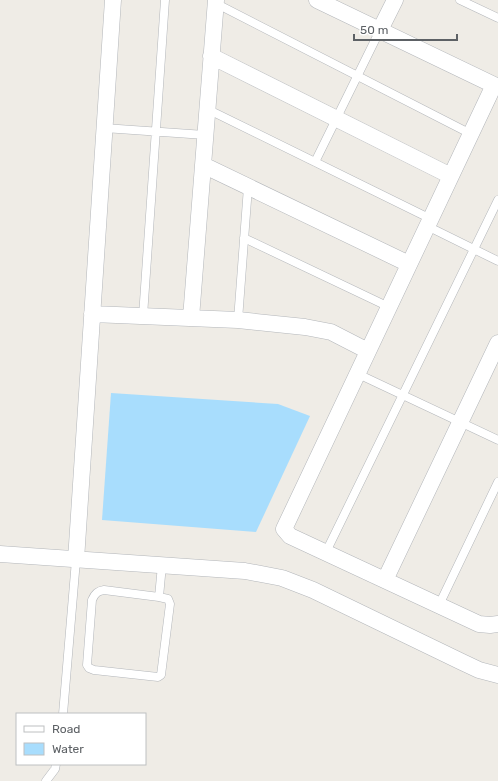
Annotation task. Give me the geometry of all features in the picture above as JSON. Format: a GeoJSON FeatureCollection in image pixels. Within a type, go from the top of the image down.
{"type":"FeatureCollection","features":[{"type":"Feature","properties":{"kind":"street"},"geometry":{"type":"LineString","coordinates":[[76,560],[113,0]]}},
{"type":"Feature","properties":{"kind":"street"},"geometry":{"type":"LineString","coordinates":[[317,0],[334,4],[380,30],[496,86],[471,134],[284,529],[290,536],[479,624],[498,624]]}},
{"type":"Feature","properties":{"kind":"street"},"geometry":{"type":"LineString","coordinates":[[380,30],[395,0]]}},
{"type":"Feature","properties":{"kind":"street"},"geometry":{"type":"LineString","coordinates":[[191,318],[215,2]]}},
{"type":"Feature","properties":{"kind":"street"},"geometry":{"type":"LineString","coordinates":[[211,56],[451,176]]}},
{"type":"Feature","properties":{"kind":"street"},"geometry":{"type":"LineString","coordinates":[[203,165],[409,264]]}},
{"type":"Feature","properties":{"kind":"street"},"geometry":{"type":"LineString","coordinates":[[92,314],[238,320],[305,327],[331,332],[368,351]]}},
{"type":"Feature","properties":{"kind":"street"},"geometry":{"type":"LineString","coordinates":[[385,580],[498,343]]}},
{"type":"Feature","properties":{"kind":"street"},"geometry":{"type":"LineString","coordinates":[[0,554],[245,571],[282,578],[313,590],[479,670],[498,675]]}},
{"type":"Feature","properties":{"kind":"lane"},"geometry":{"type":"LineString","coordinates":[[143,316],[165,0]]}},
{"type":"Feature","properties":{"kind":"lane"},"geometry":{"type":"LineString","coordinates":[[460,0],[498,18]]}},
{"type":"Feature","properties":{"kind":"lane"},"geometry":{"type":"LineString","coordinates":[[215,2],[471,134]]}},
{"type":"Feature","properties":{"kind":"lane"},"geometry":{"type":"LineString","coordinates":[[316,162],[380,30]]}},
{"type":"Feature","properties":{"kind":"lane"},"geometry":{"type":"LineString","coordinates":[[207,109],[316,162],[498,261]]}},
{"type":"Feature","properties":{"kind":"lane"},"geometry":{"type":"LineString","coordinates":[[104,128],[205,135]]}},
{"type":"Feature","properties":{"kind":"lane"},"geometry":{"type":"LineString","coordinates":[[238,320],[248,187]]}},
{"type":"Feature","properties":{"kind":"lane"},"geometry":{"type":"LineString","coordinates":[[326,552],[498,200]]}},
{"type":"Feature","properties":{"kind":"lane"},"geometry":{"type":"LineString","coordinates":[[244,238],[389,307]]}},
{"type":"Feature","properties":{"kind":"lane"},"geometry":{"type":"LineString","coordinates":[[358,374],[498,440]]}},
{"type":"Feature","properties":{"kind":"lane"},"geometry":{"type":"LineString","coordinates":[[439,605],[498,482]]}},
{"type":"Feature","properties":{"kind":"lane"},"geometry":{"type":"LineString","coordinates":[[63,713],[76,560]]}},
{"type":"Feature","properties":{"kind":"lane"},"geometry":{"type":"LineString","coordinates":[[159,597],[162,565]]}},
{"type":"Feature","properties":{"kind":"lane"},"geometry":{"type":"LineString","coordinates":[[104,590],[159,597],[168,599],[170,604],[160,675],[158,677],[94,670],[89,668],[87,664],[91,607],[95,594],[104,590]]}},
{"type":"Feature","properties":{"kind":"lane"},"geometry":{"type":"LineString","coordinates":[[46,781],[55,769],[56,765]]}},
{"type":"Feature","properties":{"kind":"water"},"geometry":{"type":"Polygon","coordinates":[[[111,393],[278,404],[310,416],[256,532],[102,520],[111,393]]]}}]}
